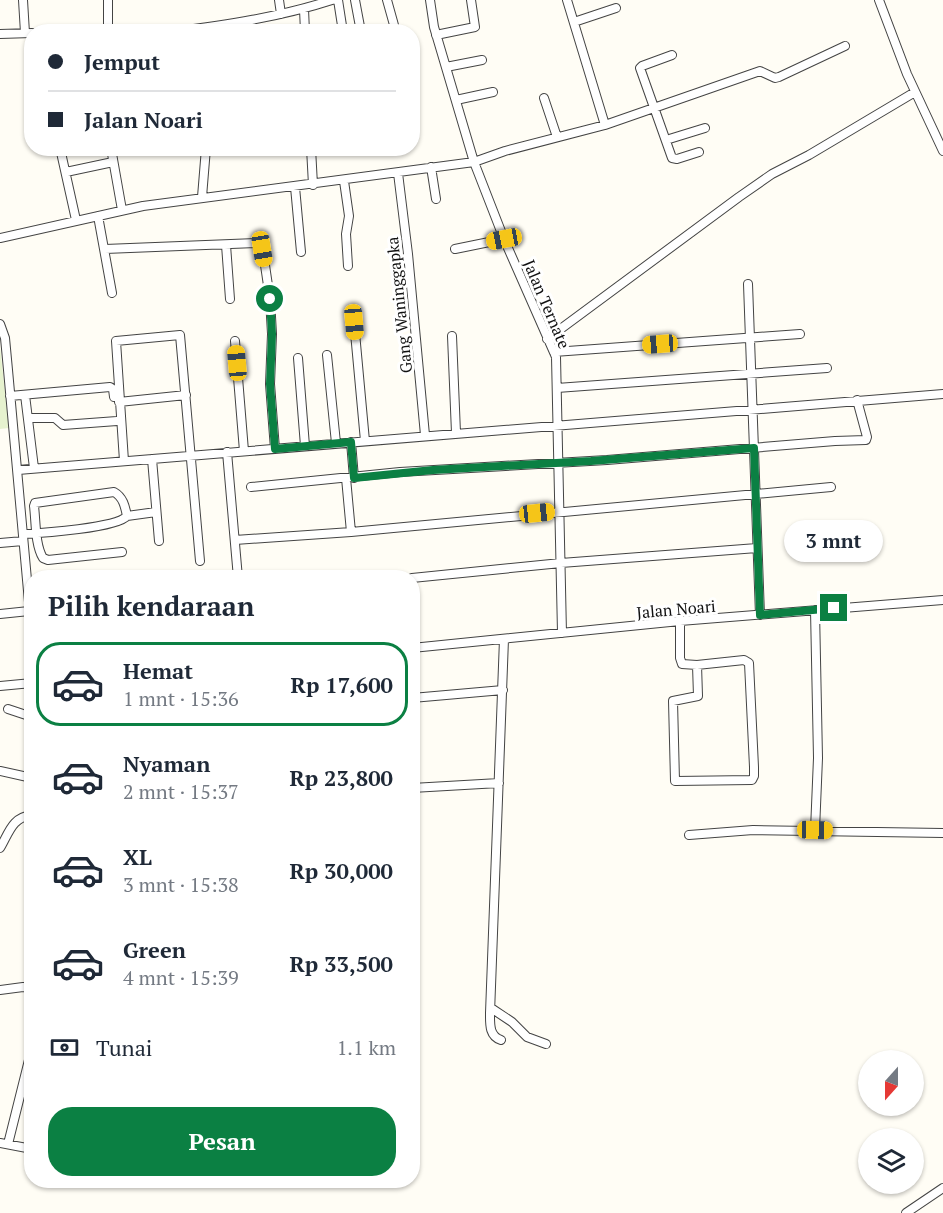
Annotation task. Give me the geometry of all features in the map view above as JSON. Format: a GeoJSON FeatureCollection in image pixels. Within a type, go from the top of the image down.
{"type":"FeatureCollection","features":[{"type":"Feature","properties":{"kind":"street"},"geometry":{"type":"LineString","coordinates":[[23,0],[27,24]]}},
{"type":"Feature","properties":{"kind":"street"},"geometry":{"type":"LineString","coordinates":[[108,0],[108,24]]}},
{"type":"Feature","properties":{"kind":"street"},"geometry":{"type":"LineString","coordinates":[[279,0],[280,14]]}},
{"type":"Feature","properties":{"kind":"street"},"geometry":{"type":"LineString","coordinates":[[227,24],[304,9],[332,0]]}},
{"type":"Feature","properties":{"kind":"street"},"geometry":{"type":"LineString","coordinates":[[338,0],[342,24]]}},
{"type":"Feature","properties":{"kind":"street"},"geometry":{"type":"LineString","coordinates":[[354,0],[359,24]]}},
{"type":"Feature","properties":{"kind":"street"},"geometry":{"type":"LineString","coordinates":[[387,0],[394,24]]}},
{"type":"Feature","properties":{"kind":"street","name":"Jalan Ternate"},"geometry":{"type":"LineString","coordinates":[[430,0],[436,35],[474,162],[504,239],[554,352],[557,388],[562,633]]}},
{"type":"Feature","properties":{"kind":"street"},"geometry":{"type":"LineString","coordinates":[[436,35],[475,27],[471,0]]}},
{"type":"Feature","properties":{"kind":"street"},"geometry":{"type":"LineString","coordinates":[[567,0],[605,125]]}},
{"type":"Feature","properties":{"kind":"street"},"geometry":{"type":"LineString","coordinates":[[879,0],[915,92],[943,151]]}},
{"type":"Feature","properties":{"kind":"street"},"geometry":{"type":"LineString","coordinates":[[574,22],[616,8]]}},
{"type":"Feature","properties":{"kind":"street"},"geometry":{"type":"LineString","coordinates":[[304,9],[305,24]]}},
{"type":"Feature","properties":{"kind":"street"},"geometry":{"type":"LineString","coordinates":[[0,34],[24,33]]}},
{"type":"Feature","properties":{"kind":"street"},"geometry":{"type":"LineString","coordinates":[[0,238],[122,210],[202,197],[474,162],[505,151],[605,125],[760,71],[775,78],[779,77],[846,46]]}},
{"type":"Feature","properties":{"kind":"street"},"geometry":{"type":"LineString","coordinates":[[672,55],[640,67],[674,159],[699,152]]}},
{"type":"Feature","properties":{"kind":"street"},"geometry":{"type":"LineString","coordinates":[[446,67],[482,60]]}},
{"type":"Feature","properties":{"kind":"street"},"geometry":{"type":"LineString","coordinates":[[456,100],[493,92]]}},
{"type":"Feature","properties":{"kind":"street"},"geometry":{"type":"LineString","coordinates":[[547,339],[739,196],[772,174],[809,155],[915,92]]}},
{"type":"Feature","properties":{"kind":"street"},"geometry":{"type":"LineString","coordinates":[[544,98],[557,137]]}},
{"type":"Feature","properties":{"kind":"street"},"geometry":{"type":"LineString","coordinates":[[666,140],[705,128]]}},
{"type":"Feature","properties":{"kind":"street"},"geometry":{"type":"LineString","coordinates":[[62,156],[76,220]]}},
{"type":"Feature","properties":{"kind":"street"},"geometry":{"type":"LineString","coordinates":[[112,156],[122,210]]}},
{"type":"Feature","properties":{"kind":"street"},"geometry":{"type":"LineString","coordinates":[[202,197],[205,156]]}},
{"type":"Feature","properties":{"kind":"street"},"geometry":{"type":"LineString","coordinates":[[311,156],[312,184]]}},
{"type":"Feature","properties":{"kind":"street"},"geometry":{"type":"LineString","coordinates":[[66,172],[113,162]]}},
{"type":"Feature","properties":{"kind":"street"},"geometry":{"type":"LineString","coordinates":[[431,167],[436,199]]}},
{"type":"Feature","properties":{"kind":"street","name":"Gang Waninggapka"},"geometry":{"type":"LineString","coordinates":[[398,173],[425,435]]}},
{"type":"Feature","properties":{"kind":"street"},"geometry":{"type":"LineString","coordinates":[[344,180],[349,216],[346,234],[348,266]]}},
{"type":"Feature","properties":{"kind":"street"},"geometry":{"type":"LineString","coordinates":[[295,186],[301,252]]}},
{"type":"Feature","properties":{"kind":"street"},"geometry":{"type":"LineString","coordinates":[[98,216],[112,293]]}},
{"type":"Feature","properties":{"kind":"street"},"geometry":{"type":"LineString","coordinates":[[455,249],[504,239]]}},
{"type":"Feature","properties":{"kind":"street"},"geometry":{"type":"LineString","coordinates":[[105,249],[256,243],[262,245],[270,299],[272,334],[270,384],[275,449]]}},
{"type":"Feature","properties":{"kind":"street"},"geometry":{"type":"LineString","coordinates":[[226,245],[230,299]]}},
{"type":"Feature","properties":{"kind":"street"},"geometry":{"type":"LineString","coordinates":[[748,284],[760,615]]}},
{"type":"Feature","properties":{"kind":"street"},"geometry":{"type":"LineString","coordinates":[[354,322],[365,441]]}},
{"type":"Feature","properties":{"kind":"street"},"geometry":{"type":"LineString","coordinates":[[0,324],[5,338],[26,570]]}},
{"type":"Feature","properties":{"kind":"street"},"geometry":{"type":"LineString","coordinates":[[554,352],[800,334]]}},
{"type":"Feature","properties":{"kind":"street"},"geometry":{"type":"LineString","coordinates":[[122,461],[116,343],[119,339],[180,335],[200,561]]}},
{"type":"Feature","properties":{"kind":"street"},"geometry":{"type":"LineString","coordinates":[[452,336],[456,433]]}},
{"type":"Feature","properties":{"kind":"street"},"geometry":{"type":"LineString","coordinates":[[235,341],[244,451]]}},
{"type":"Feature","properties":{"kind":"street"},"geometry":{"type":"LineString","coordinates":[[327,355],[336,443]]}},
{"type":"Feature","properties":{"kind":"street"},"geometry":{"type":"LineString","coordinates":[[298,358],[305,446]]}},
{"type":"Feature","properties":{"kind":"street"},"geometry":{"type":"LineString","coordinates":[[557,388],[827,368]]}},
{"type":"Feature","properties":{"kind":"street"},"geometry":{"type":"LineString","coordinates":[[11,396],[112,388],[122,461]]}},
{"type":"Feature","properties":{"kind":"street"},"geometry":{"type":"LineString","coordinates":[[18,470],[943,394]]}},
{"type":"Feature","properties":{"kind":"street"},"geometry":{"type":"LineString","coordinates":[[23,395],[34,468]]}},
{"type":"Feature","properties":{"kind":"street"},"geometry":{"type":"LineString","coordinates":[[120,402],[186,395]]}},
{"type":"Feature","properties":{"kind":"street"},"geometry":{"type":"LineString","coordinates":[[251,487],[450,469],[866,440],[857,400]]}},
{"type":"Feature","properties":{"kind":"street"},"geometry":{"type":"LineString","coordinates":[[28,418],[56,418],[63,425],[117,421]]}},
{"type":"Feature","properties":{"kind":"street"},"geometry":{"type":"LineString","coordinates":[[351,442],[351,532]]}},
{"type":"Feature","properties":{"kind":"street"},"geometry":{"type":"LineString","coordinates":[[227,452],[237,570]]}},
{"type":"Feature","properties":{"kind":"street"},"geometry":{"type":"LineString","coordinates":[[152,459],[159,541]]}},
{"type":"Feature","properties":{"kind":"street"},"geometry":{"type":"LineString","coordinates":[[235,540],[351,532],[831,487]]}},
{"type":"Feature","properties":{"kind":"street"},"geometry":{"type":"LineString","coordinates":[[122,552],[44,559],[40,555],[34,507],[35,503],[39,502],[114,492],[122,499],[127,516]]}},
{"type":"Feature","properties":{"kind":"street"},"geometry":{"type":"LineString","coordinates":[[0,543],[37,533],[113,524],[122,521],[127,516],[156,512]]}},
{"type":"Feature","properties":{"kind":"street"},"geometry":{"type":"LineString","coordinates":[[420,577],[561,563],[757,548]]}},
{"type":"Feature","properties":{"kind":"street","name":"Jalan Noari"},"geometry":{"type":"LineString","coordinates":[[420,647],[680,621],[943,600]]}},
{"type":"Feature","properties":{"kind":"street"},"geometry":{"type":"LineString","coordinates":[[815,610],[818,758],[815,830]]}},
{"type":"Feature","properties":{"kind":"street"},"geometry":{"type":"LineString","coordinates":[[0,614],[24,612]]}},
{"type":"Feature","properties":{"kind":"street"},"geometry":{"type":"LineString","coordinates":[[680,621],[681,663],[697,665],[744,660],[749,663],[754,766],[752,780],[675,781],[673,701],[698,696],[697,665]]}},
{"type":"Feature","properties":{"kind":"street"},"geometry":{"type":"LineString","coordinates":[[501,1040],[495,1037],[491,1030],[490,1008],[504,639]]}},
{"type":"Feature","properties":{"kind":"street"},"geometry":{"type":"LineString","coordinates":[[0,686],[24,683]]}},
{"type":"Feature","properties":{"kind":"street"},"geometry":{"type":"LineString","coordinates":[[420,697],[503,690]]}},
{"type":"Feature","properties":{"kind":"street"},"geometry":{"type":"LineString","coordinates":[[8,709],[24,714]]}},
{"type":"Feature","properties":{"kind":"street"},"geometry":{"type":"LineString","coordinates":[[0,771],[24,776]]}},
{"type":"Feature","properties":{"kind":"street"},"geometry":{"type":"LineString","coordinates":[[420,788],[499,783]]}},
{"type":"Feature","properties":{"kind":"street"},"geometry":{"type":"LineString","coordinates":[[0,849],[17,818],[24,817]]}},
{"type":"Feature","properties":{"kind":"street"},"geometry":{"type":"LineString","coordinates":[[689,835],[753,830],[943,833]]}},
{"type":"Feature","properties":{"kind":"street"},"geometry":{"type":"LineString","coordinates":[[0,990],[24,987]]}},
{"type":"Feature","properties":{"kind":"street"},"geometry":{"type":"LineString","coordinates":[[490,1008],[512,1022],[527,1037],[546,1044]]}},
{"type":"Feature","properties":{"kind":"street"},"geometry":{"type":"LineString","coordinates":[[24,1080],[6,1142],[24,1147]]}},
{"type":"Feature","properties":{"kind":"street"},"geometry":{"type":"LineString","coordinates":[[906,1213],[943,1188]]}},
{"type":"Feature","properties":{"kind":"green space"},"geometry":{"type":"Polygon","coordinates":[[[0,347],[9,428],[0,429],[0,347]]]}},
{"type":"Feature","properties":{"kind":"route"},"geometry":{"type":"LineString","coordinates":[[270,299],[272,334],[270,384],[275,449],[351,442],[354,478],[400,472],[591,461],[754,448],[760,615],[834,608]]}}]}
